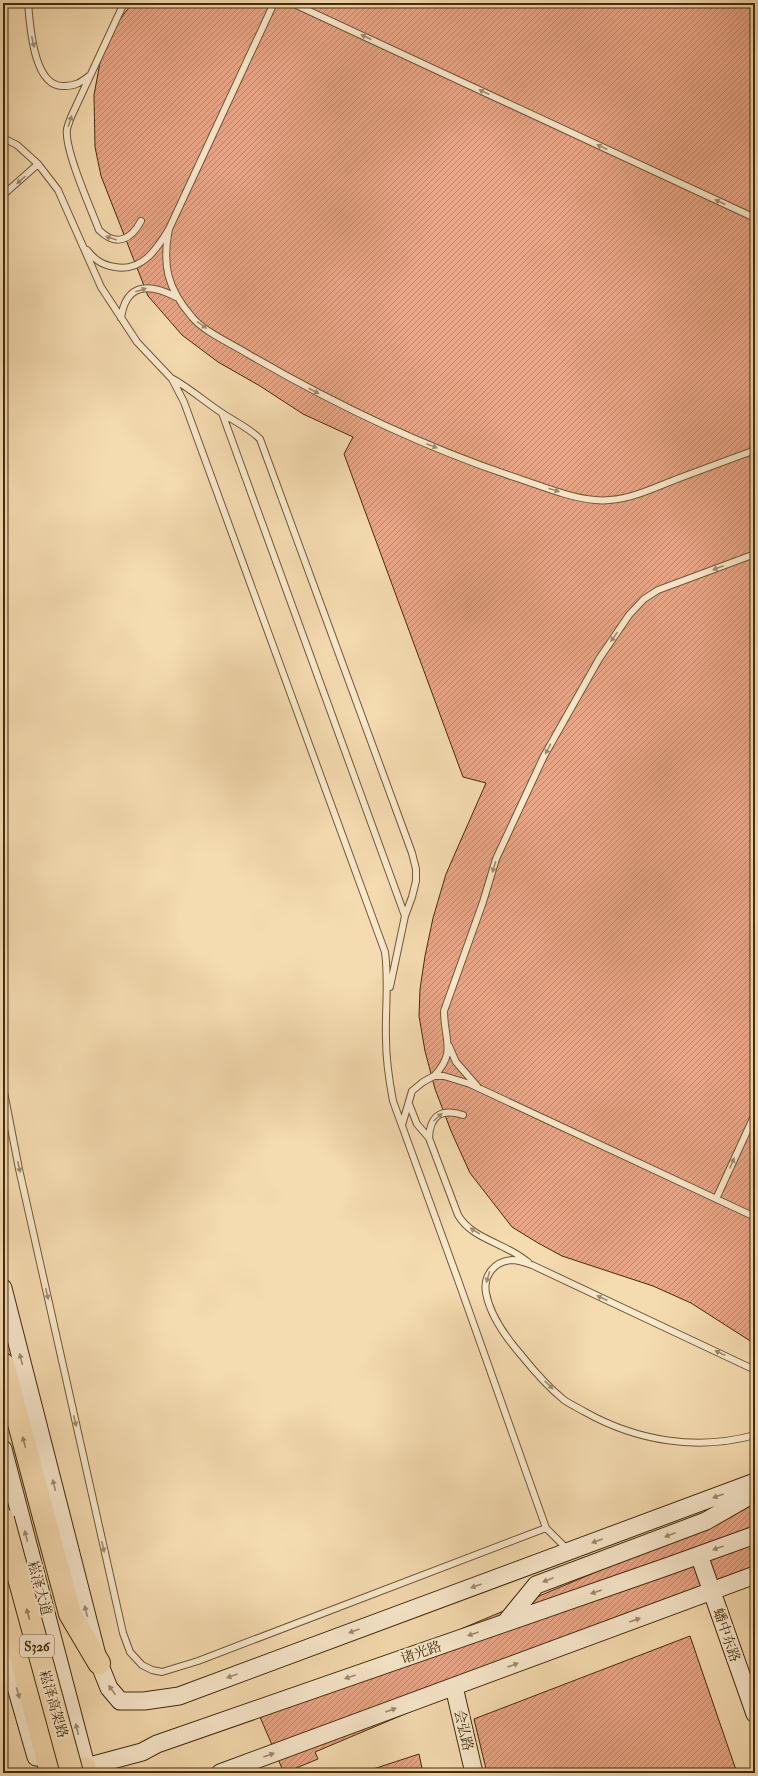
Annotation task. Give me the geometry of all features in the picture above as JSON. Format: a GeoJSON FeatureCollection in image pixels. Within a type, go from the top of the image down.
{"type":"FeatureCollection","features":[{"type":"Feature","properties":{"kind":"highway"},"geometry":{"type":"LineString","coordinates":[[3,1364],[70,1614],[99,1663]]}},
{"type":"Feature","properties":{"kind":"highway","name":"崧泽高架路"},"geometry":{"type":"LineString","coordinates":[[3,1519],[82,1771]]}},
{"type":"Feature","properties":{"kind":"highway","name":"崧泽高架路"},"geometry":{"type":"LineString","coordinates":[[3,1589],[52,1773]]}},
{"type":"Feature","properties":{"kind":"main road"},"geometry":{"type":"LineString","coordinates":[[3,1288],[99,1663],[109,1688],[120,1701],[144,1701],[179,1696],[755,1482]]}},
{"type":"Feature","properties":{"kind":"main road","name":"崧泽大道"},"geometry":{"type":"LineString","coordinates":[[3,1449],[82,1771]]}},
{"type":"Feature","properties":{"kind":"main road"},"geometry":{"type":"LineString","coordinates":[[504,1623],[536,1585],[706,1521],[755,1493]]}},
{"type":"Feature","properties":{"kind":"main road","name":"诸光路"},"geometry":{"type":"LineString","coordinates":[[82,1771],[142,1752],[157,1744],[755,1535]]}},
{"type":"Feature","properties":{"kind":"main road","name":"蟠中东路"},"geometry":{"type":"LineString","coordinates":[[699,1555],[755,1714]]}},
{"type":"Feature","properties":{"kind":"main road"},"geometry":{"type":"LineString","coordinates":[[220,1773],[755,1575]]}},
{"type":"Feature","properties":{"kind":"main road"},"geometry":{"type":"LineString","coordinates":[[3,1642],[40,1773]]}},
{"type":"Feature","properties":{"kind":"main road","name":"会弘路"},"geometry":{"type":"LineString","coordinates":[[454,1686],[474,1773]]}},
{"type":"Feature","properties":{"kind":"main road"},"geometry":{"type":"LineString","coordinates":[[52,1773],[82,1771]]}},
{"type":"Feature","properties":{"kind":"lane"},"geometry":{"type":"LineString","coordinates":[[28,3],[30,28],[38,62],[44,75],[51,83],[61,86],[71,86],[79,84],[91,74]]}},
{"type":"Feature","properties":{"kind":"lane"},"geometry":{"type":"LineString","coordinates":[[124,3],[71,116],[67,129],[72,156],[99,230],[105,236],[117,240],[128,238],[135,232],[141,221]]}},
{"type":"Feature","properties":{"kind":"lane"},"geometry":{"type":"LineString","coordinates":[[80,240],[93,258],[105,266],[122,269],[138,265],[150,256],[170,229],[274,3]]}},
{"type":"Feature","properties":{"kind":"lane"},"geometry":{"type":"LineString","coordinates":[[292,3],[755,218]]}},
{"type":"Feature","properties":{"kind":"lane"},"geometry":{"type":"LineString","coordinates":[[3,138],[17,145],[38,164],[58,190],[101,287],[137,342],[172,379],[184,402],[385,952],[387,967],[387,1070],[392,1101],[402,1125],[546,1528],[569,1551]]}},
{"type":"Feature","properties":{"kind":"lane"},"geometry":{"type":"LineString","coordinates":[[3,195],[38,164]]}},
{"type":"Feature","properties":{"kind":"lane"},"geometry":{"type":"LineString","coordinates":[[170,229],[167,243],[167,270],[176,297],[193,319],[215,335],[339,404],[424,443],[500,472],[558,491],[595,500],[623,499],[750,452],[755,448]]}},
{"type":"Feature","properties":{"kind":"lane"},"geometry":{"type":"LineString","coordinates":[[121,318],[122,304],[129,295],[140,288],[154,287],[176,297]]}},
{"type":"Feature","properties":{"kind":"lane"},"geometry":{"type":"LineString","coordinates":[[172,379],[185,386],[222,413],[251,430],[260,439],[412,853],[416,869],[416,882],[405,916],[386,1005]]}},
{"type":"Feature","properties":{"kind":"lane"},"geometry":{"type":"LineString","coordinates":[[222,413],[405,916]]}},
{"type":"Feature","properties":{"kind":"lane"},"geometry":{"type":"LineString","coordinates":[[402,1125],[412,1091],[423,1082],[434,1076],[444,1066],[448,1056],[444,1011],[483,902],[496,859],[544,756],[599,659],[630,615],[644,599],[653,593],[755,554]]}},
{"type":"Feature","properties":{"kind":"lane"},"geometry":{"type":"LineString","coordinates":[[448,1044],[456,1062],[475,1085],[488,1093]]}},
{"type":"Feature","properties":{"kind":"lane"},"geometry":{"type":"LineString","coordinates":[[434,1076],[451,1077],[488,1093],[755,1217]]}},
{"type":"Feature","properties":{"kind":"lane"},"geometry":{"type":"LineString","coordinates":[[3,1087],[19,1169],[123,1633],[130,1652],[142,1665],[152,1670],[162,1672],[198,1661],[546,1528]]}},
{"type":"Feature","properties":{"kind":"lane"},"geometry":{"type":"LineString","coordinates":[[409,1104],[417,1124],[429,1138],[458,1215],[463,1223],[470,1229],[510,1250],[532,1265],[755,1370]]}},
{"type":"Feature","properties":{"kind":"lane"},"geometry":{"type":"LineString","coordinates":[[429,1138],[430,1127],[435,1118],[443,1112],[453,1112],[463,1115]]}},
{"type":"Feature","properties":{"kind":"lane"},"geometry":{"type":"LineString","coordinates":[[716,1199],[755,1114]]}},
{"type":"Feature","properties":{"kind":"lane"},"geometry":{"type":"LineString","coordinates":[[532,1265],[513,1260],[502,1262],[491,1270],[486,1278],[486,1293],[494,1313],[508,1340],[534,1371],[564,1400],[596,1418],[635,1434],[679,1442],[710,1442],[755,1435]]}},
{"type":"Feature","properties":{"kind":"building"},"geometry":{"type":"Polygon","coordinates":[[[132,3],[755,3],[755,1344],[691,1303],[653,1286],[562,1256],[538,1243],[512,1227],[470,1173],[451,1131],[435,1089],[425,1051],[419,1016],[420,989],[433,918],[446,874],[486,783],[463,777],[344,454],[353,437],[303,414],[260,386],[218,362],[182,335],[148,296],[101,176],[95,147],[94,95],[101,57],[114,28],[132,3]]]}},
{"type":"Feature","properties":{"kind":"building"},"geometry":{"type":"Polygon","coordinates":[[[755,1500],[755,1566],[315,1752],[318,1759],[284,1773],[257,1710],[430,1642],[596,1572],[755,1500]]]}},
{"type":"Feature","properties":{"kind":"building"},"geometry":{"type":"Polygon","coordinates":[[[690,1636],[737,1773],[487,1773],[474,1719],[690,1636]]]}},
{"type":"Feature","properties":{"kind":"building"},"geometry":{"type":"Polygon","coordinates":[[[419,1754],[423,1773],[361,1773],[419,1754]]]}}]}
